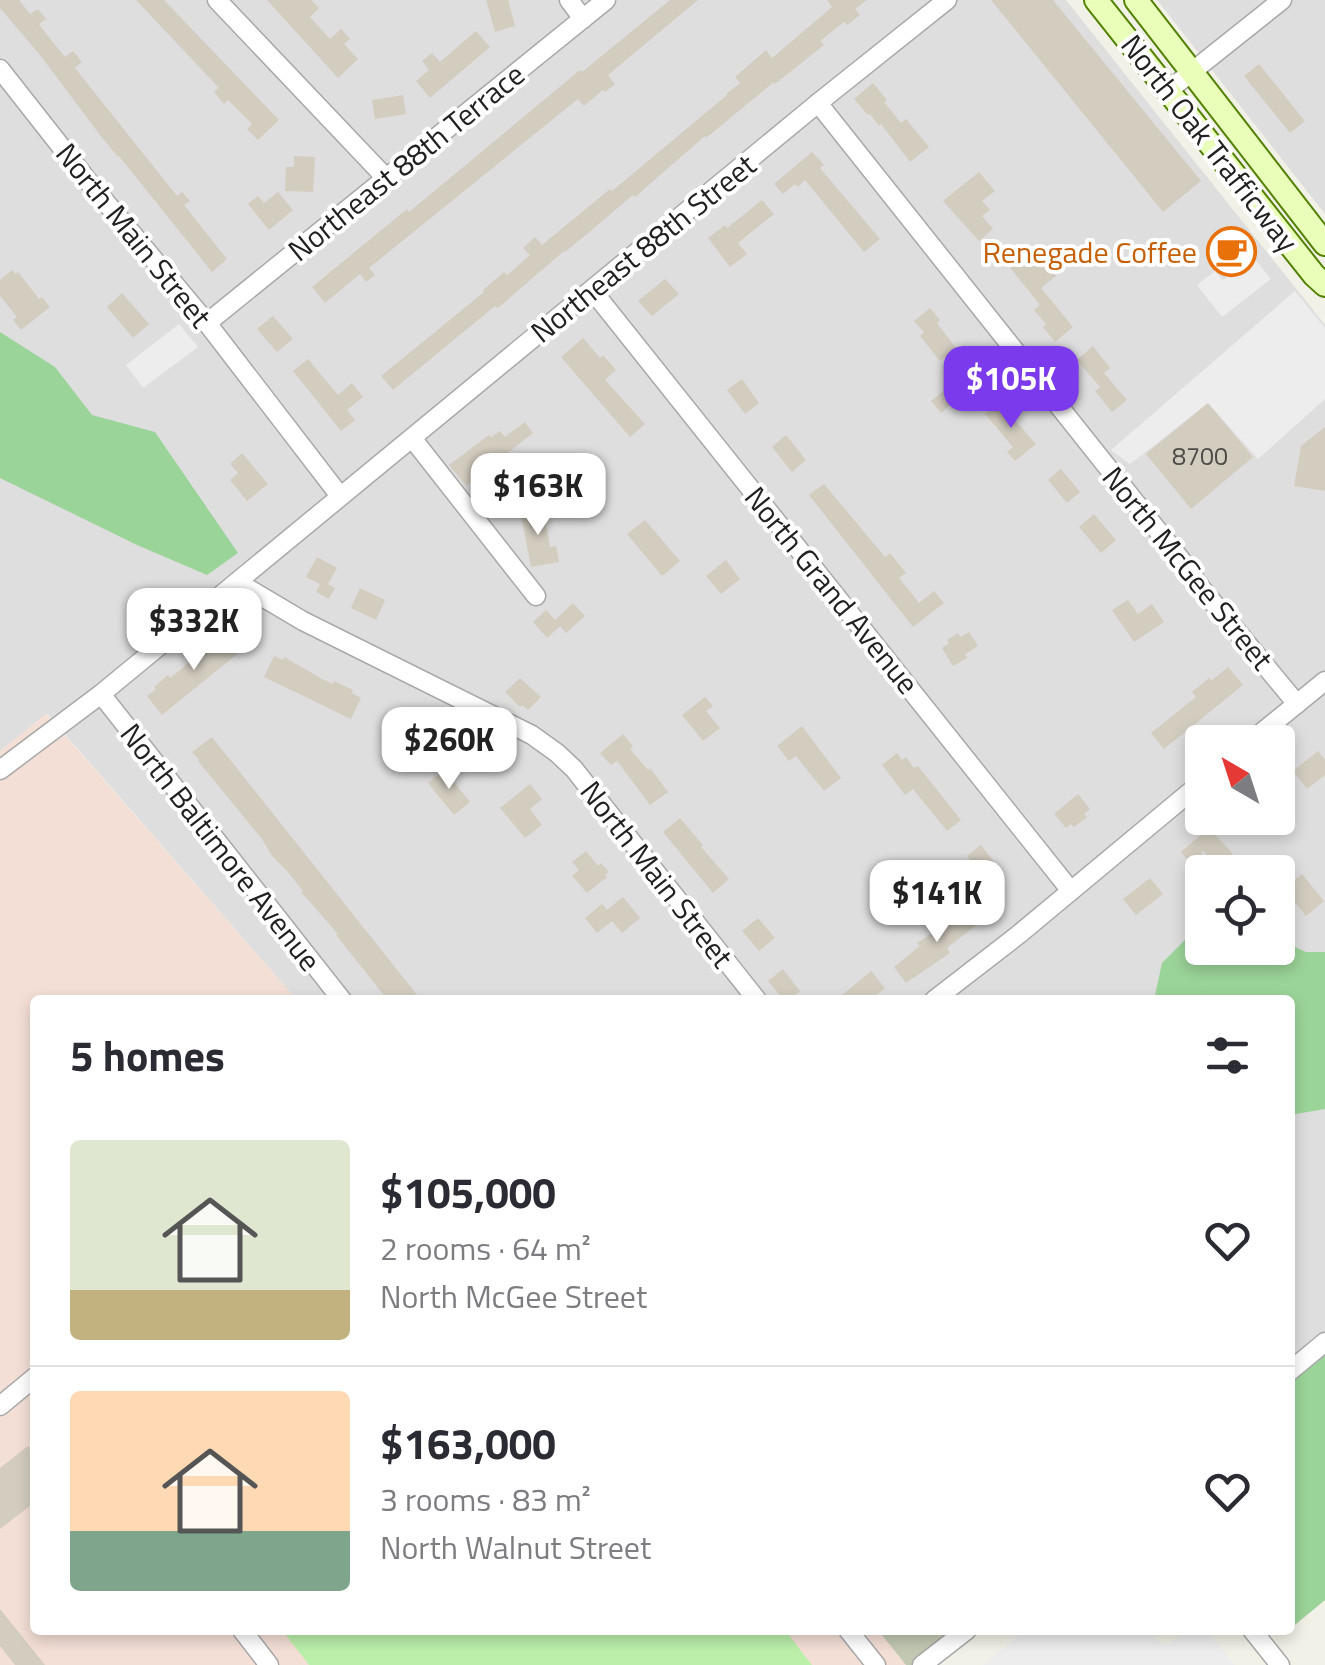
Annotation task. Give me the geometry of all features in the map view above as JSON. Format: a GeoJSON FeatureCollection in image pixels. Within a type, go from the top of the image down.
{"type":"FeatureCollection","features":[{"type":"Feature","properties":{"kind":"main road","name":"North Oak Trafficway"},"geometry":{"type":"LineString","coordinates":[[1096,0],[1325,285]]}},
{"type":"Feature","properties":{"kind":"main road","name":"North Oak Trafficway"},"geometry":{"type":"LineString","coordinates":[[1136,0],[1325,244]]}},
{"type":"Feature","properties":{"kind":"street"},"geometry":{"type":"LineString","coordinates":[[217,0],[386,178]]}},
{"type":"Feature","properties":{"kind":"street"},"geometry":{"type":"LineString","coordinates":[[569,0],[583,19]]}},
{"type":"Feature","properties":{"kind":"street","name":"Northeast 88th Terrace"},"geometry":{"type":"LineString","coordinates":[[207,323],[606,0]]}},
{"type":"Feature","properties":{"kind":"street","name":"Northeast 88th Street"},"geometry":{"type":"LineString","coordinates":[[0,770],[100,694],[947,0]]}},
{"type":"Feature","properties":{"kind":"street"},"geometry":{"type":"LineString","coordinates":[[1169,90],[1282,0]]}},
{"type":"Feature","properties":{"kind":"street","name":"North Main Street"},"geometry":{"type":"LineString","coordinates":[[0,69],[88,182],[207,323],[340,496]]}},
{"type":"Feature","properties":{"kind":"street","name":"North McGee Street"},"geometry":{"type":"LineString","coordinates":[[818,103],[1297,704]]}},
{"type":"Feature","properties":{"kind":"street","name":"North Grand Avenue"},"geometry":{"type":"LineString","coordinates":[[592,290],[1071,890]]}},
{"type":"Feature","properties":{"kind":"street"},"geometry":{"type":"LineString","coordinates":[[412,438],[536,596]]}},
{"type":"Feature","properties":{"kind":"street","name":"North Main Street"},"geometry":{"type":"LineString","coordinates":[[236,582],[303,621],[532,735],[558,753],[753,995]]}},
{"type":"Feature","properties":{"kind":"street"},"geometry":{"type":"LineString","coordinates":[[1271,725],[1325,681]]}},
{"type":"Feature","properties":{"kind":"street","name":"North Baltimore Avenue"},"geometry":{"type":"LineString","coordinates":[[100,694],[338,995]]}},
{"type":"Feature","properties":{"kind":"street"},"geometry":{"type":"LineString","coordinates":[[940,995],[1185,796]]}},
{"type":"Feature","properties":{"kind":"street"},"geometry":{"type":"LineString","coordinates":[[1295,1367],[1325,1342]]}},
{"type":"Feature","properties":{"kind":"street"},"geometry":{"type":"LineString","coordinates":[[0,1406],[30,1381]]}},
{"type":"Feature","properties":{"kind":"street"},"geometry":{"type":"LineString","coordinates":[[246,1635],[269,1665]]}},
{"type":"Feature","properties":{"kind":"street"},"geometry":{"type":"LineString","coordinates":[[852,1635],[876,1665]]}},
{"type":"Feature","properties":{"kind":"street"},"geometry":{"type":"LineString","coordinates":[[922,1665],[961,1635]]}},
{"type":"Feature","properties":{"kind":"street"},"geometry":{"type":"LineString","coordinates":[[1256,1635],[1280,1665]]}},
{"type":"Feature","properties":{"kind":"shaded area"},"geometry":{"type":"Polygon","coordinates":[[[0,0],[1066,0],[1325,325],[1325,1339],[1295,1364],[1295,995],[293,995],[47,714],[0,751],[0,0]]]}},
{"type":"Feature","properties":{"kind":"shaded area"},"geometry":{"type":"Polygon","coordinates":[[[1157,0],[1325,0],[1325,214],[1157,0]]]}},
{"type":"Feature","properties":{"kind":"shaded area"},"geometry":{"type":"Polygon","coordinates":[[[1253,257],[1271,279],[1222,317],[1197,285],[1215,271],[1223,280],[1253,257]]]}},
{"type":"Feature","properties":{"kind":"shaded area"},"geometry":{"type":"Polygon","coordinates":[[[1295,291],[1325,328],[1325,399],[1258,459],[1208,403],[1130,464],[1111,450],[1295,291]]]}},
{"type":"Feature","properties":{"kind":"shaded area"},"geometry":{"type":"Polygon","coordinates":[[[179,324],[198,347],[143,388],[126,365],[179,324]]]}},
{"type":"Feature","properties":{"kind":"shaded area"},"geometry":{"type":"Polygon","coordinates":[[[46,714],[293,995],[30,995],[30,1635],[883,1635],[906,1665],[0,1665],[0,751],[46,714]]]}},
{"type":"Feature","properties":{"kind":"shaded area"},"geometry":{"type":"Polygon","coordinates":[[[882,1635],[965,1635],[927,1665],[906,1665],[882,1635]]]}},
{"type":"Feature","properties":{"kind":"shaded area"},"geometry":{"type":"Polygon","coordinates":[[[1020,1635],[1153,1635],[1168,1645],[1181,1635],[1211,1635],[1235,1665],[983,1665],[1020,1635]]]}},
{"type":"Feature","properties":{"kind":"green space"},"geometry":{"type":"Polygon","coordinates":[[[0,332],[55,367],[92,415],[155,432],[238,553],[207,575],[0,478],[0,332]]]}},
{"type":"Feature","properties":{"kind":"green space"},"geometry":{"type":"Polygon","coordinates":[[[1185,940],[1185,965],[1295,965],[1295,947],[1306,952],[1325,952],[1325,1109],[1295,1114],[1295,995],[1155,995],[1162,963],[1185,940]]]}},
{"type":"Feature","properties":{"kind":"green space"},"geometry":{"type":"Polygon","coordinates":[[[1325,1342],[1325,1600],[1295,1625],[1295,1367],[1325,1342]]]}},
{"type":"Feature","properties":{"kind":"green space"},"geometry":{"type":"Polygon","coordinates":[[[286,1635],[789,1635],[812,1665],[309,1665],[286,1635]]]}},
{"type":"Feature","properties":{"kind":"building"},"geometry":{"type":"Polygon","coordinates":[[[0,0],[19,0],[30,14],[38,9],[46,19],[39,24],[65,57],[73,51],[82,62],[75,68],[177,196],[182,192],[190,201],[184,205],[227,259],[212,272],[0,8],[0,0]]]}},
{"type":"Feature","properties":{"kind":"building"},"geometry":{"type":"Polygon","coordinates":[[[136,0],[164,0],[279,120],[258,140],[247,129],[252,124],[228,100],[224,104],[214,92],[219,88],[136,0]]]}},
{"type":"Feature","properties":{"kind":"building"},"geometry":{"type":"Polygon","coordinates":[[[267,0],[311,0],[319,8],[310,17],[330,39],[341,29],[350,39],[344,44],[358,59],[338,78],[267,0]]]}},
{"type":"Feature","properties":{"kind":"building"},"geometry":{"type":"Polygon","coordinates":[[[486,0],[508,0],[515,26],[495,32],[486,0]]]}},
{"type":"Feature","properties":{"kind":"building"},"geometry":{"type":"Polygon","coordinates":[[[670,0],[698,0],[608,75],[615,84],[584,106],[578,99],[369,268],[375,275],[366,282],[360,274],[325,303],[312,287],[670,0]]]}},
{"type":"Feature","properties":{"kind":"building"},"geometry":{"type":"Polygon","coordinates":[[[827,0],[867,0],[855,9],[860,15],[820,41],[824,45],[705,136],[635,197],[393,390],[381,376],[504,272],[507,275],[530,255],[523,248],[535,237],[542,245],[612,191],[727,95],[740,83],[735,77],[766,50],[772,58],[832,7],[827,0]]]}},
{"type":"Feature","properties":{"kind":"building"},"geometry":{"type":"Polygon","coordinates":[[[991,0],[1053,0],[1201,181],[1163,212],[991,0]]]}},
{"type":"Feature","properties":{"kind":"building"},"geometry":{"type":"Polygon","coordinates":[[[476,31],[490,47],[430,98],[416,81],[429,70],[422,61],[432,53],[440,62],[476,31]]]}},
{"type":"Feature","properties":{"kind":"building"},"geometry":{"type":"Polygon","coordinates":[[[1259,64],[1305,121],[1290,133],[1244,76],[1259,64]]]}},
{"type":"Feature","properties":{"kind":"building"},"geometry":{"type":"Polygon","coordinates":[[[873,83],[901,123],[906,119],[929,147],[910,162],[881,124],[854,99],[873,83]]]}},
{"type":"Feature","properties":{"kind":"building"},"geometry":{"type":"Polygon","coordinates":[[[403,95],[406,114],[375,119],[372,100],[403,95]]]}},
{"type":"Feature","properties":{"kind":"building"},"geometry":{"type":"Polygon","coordinates":[[[812,152],[824,165],[820,168],[880,239],[864,252],[805,180],[783,194],[774,184],[812,152]]]}},
{"type":"Feature","properties":{"kind":"building"},"geometry":{"type":"Polygon","coordinates":[[[294,156],[315,157],[313,192],[285,191],[286,167],[294,167],[294,156]]]}},
{"type":"Feature","properties":{"kind":"building"},"geometry":{"type":"Polygon","coordinates":[[[979,172],[995,191],[982,201],[990,210],[982,216],[993,229],[979,241],[943,201],[979,172]]]}},
{"type":"Feature","properties":{"kind":"building"},"geometry":{"type":"Polygon","coordinates":[[[278,192],[293,210],[269,230],[248,204],[258,196],[264,203],[278,192]]]}},
{"type":"Feature","properties":{"kind":"building"},"geometry":{"type":"Polygon","coordinates":[[[762,200],[774,214],[738,243],[747,254],[730,267],[708,238],[762,200]]]}},
{"type":"Feature","properties":{"kind":"building","name":"Renegade Coffee"},"geometry":{"type":"Polygon","coordinates":[[[1238,235],[1250,249],[1227,268],[1215,254],[1238,235]]]}},
{"type":"Feature","properties":{"kind":"building"},"geometry":{"type":"Polygon","coordinates":[[[1031,246],[1056,276],[1041,288],[1073,327],[1055,342],[1034,310],[1040,305],[1008,265],[1031,246]]]}},
{"type":"Feature","properties":{"kind":"building"},"geometry":{"type":"Polygon","coordinates":[[[12,270],[50,307],[21,330],[13,320],[17,317],[0,296],[0,280],[12,270]]]}},
{"type":"Feature","properties":{"kind":"building"},"geometry":{"type":"Polygon","coordinates":[[[665,279],[679,294],[652,316],[638,301],[665,279]]]}},
{"type":"Feature","properties":{"kind":"building"},"geometry":{"type":"Polygon","coordinates":[[[122,293],[149,324],[133,338],[107,307],[122,293]]]}},
{"type":"Feature","properties":{"kind":"building"},"geometry":{"type":"Polygon","coordinates":[[[930,308],[956,348],[940,361],[920,336],[924,332],[914,321],[930,308]]]}},
{"type":"Feature","properties":{"kind":"building"},"geometry":{"type":"Polygon","coordinates":[[[273,316],[293,339],[277,352],[257,329],[273,316]]]}},
{"type":"Feature","properties":{"kind":"building"},"geometry":{"type":"Polygon","coordinates":[[[583,338],[616,370],[605,380],[645,424],[630,437],[561,357],[583,338]]]}},
{"type":"Feature","properties":{"kind":"building"},"geometry":{"type":"Polygon","coordinates":[[[1093,346],[1110,368],[1104,373],[1127,400],[1112,412],[1095,391],[1100,387],[1077,360],[1093,346]]]}},
{"type":"Feature","properties":{"kind":"building"},"geometry":{"type":"Polygon","coordinates":[[[308,359],[338,395],[352,383],[363,397],[347,410],[355,420],[341,431],[293,371],[308,359]]]}},
{"type":"Feature","properties":{"kind":"building"},"geometry":{"type":"Polygon","coordinates":[[[742,379],[759,403],[745,414],[727,390],[742,379]]]}},
{"type":"Feature","properties":{"kind":"building"},"geometry":{"type":"Polygon","coordinates":[[[958,382],[966,391],[941,413],[931,401],[958,382]]]}},
{"type":"Feature","properties":{"kind":"building"},"geometry":{"type":"Polygon","coordinates":[[[999,402],[1036,444],[1015,461],[1007,452],[1013,447],[985,414],[999,402]]]}},
{"type":"Feature","properties":{"kind":"building"},"geometry":{"type":"Polygon","coordinates":[[[1208,403],[1253,457],[1191,509],[1146,454],[1208,403]]]}},
{"type":"Feature","properties":{"kind":"building"},"geometry":{"type":"Polygon","coordinates":[[[525,422],[533,433],[466,486],[449,465],[489,435],[500,431],[505,437],[525,422]]]}},
{"type":"Feature","properties":{"kind":"building"},"geometry":{"type":"Polygon","coordinates":[[[1325,427],[1325,491],[1294,486],[1301,446],[1325,427]]]}},
{"type":"Feature","properties":{"kind":"building"},"geometry":{"type":"Polygon","coordinates":[[[786,435],[806,460],[792,472],[772,447],[786,435]]]}},
{"type":"Feature","properties":{"kind":"building"},"geometry":{"type":"Polygon","coordinates":[[[242,453],[268,484],[247,501],[230,480],[238,473],[230,464],[242,453]]]}},
{"type":"Feature","properties":{"kind":"building"},"geometry":{"type":"Polygon","coordinates":[[[1061,469],[1080,492],[1067,503],[1048,480],[1061,469]]]}},
{"type":"Feature","properties":{"kind":"building"},"geometry":{"type":"Polygon","coordinates":[[[824,484],[885,557],[890,553],[906,573],[899,578],[919,603],[934,591],[944,603],[913,627],[809,495],[824,484]]]}},
{"type":"Feature","properties":{"kind":"building"},"geometry":{"type":"Polygon","coordinates":[[[543,506],[550,547],[556,546],[559,562],[531,567],[520,510],[543,506]]]}},
{"type":"Feature","properties":{"kind":"building"},"geometry":{"type":"Polygon","coordinates":[[[1094,514],[1116,540],[1101,553],[1079,527],[1094,514]]]}},
{"type":"Feature","properties":{"kind":"building"},"geometry":{"type":"Polygon","coordinates":[[[645,520],[680,561],[662,576],[627,534],[645,520]]]}},
{"type":"Feature","properties":{"kind":"building"},"geometry":{"type":"Polygon","coordinates":[[[317,557],[337,568],[328,584],[335,588],[329,599],[316,592],[320,584],[306,577],[317,557]]]}},
{"type":"Feature","properties":{"kind":"building"},"geometry":{"type":"Polygon","coordinates":[[[726,560],[740,579],[721,594],[706,576],[726,560]]]}},
{"type":"Feature","properties":{"kind":"building"},"geometry":{"type":"Polygon","coordinates":[[[360,588],[385,600],[376,620],[351,608],[360,588]]]}},
{"type":"Feature","properties":{"kind":"building"},"geometry":{"type":"Polygon","coordinates":[[[1128,600],[1138,614],[1152,604],[1164,622],[1134,642],[1112,610],[1128,600]]]}},
{"type":"Feature","properties":{"kind":"building"},"geometry":{"type":"Polygon","coordinates":[[[573,603],[585,616],[566,633],[560,626],[547,638],[533,622],[546,610],[555,620],[573,603]]]}},
{"type":"Feature","properties":{"kind":"building"},"geometry":{"type":"Polygon","coordinates":[[[228,632],[242,650],[162,715],[147,696],[154,687],[179,671],[217,636],[219,639],[228,632]]]}},
{"type":"Feature","properties":{"kind":"building"},"geometry":{"type":"Polygon","coordinates":[[[969,632],[978,646],[953,666],[942,648],[958,633],[960,637],[969,632]]]}},
{"type":"Feature","properties":{"kind":"building"},"geometry":{"type":"Polygon","coordinates":[[[274,656],[283,660],[284,657],[324,680],[353,690],[361,698],[351,719],[264,677],[274,656]]]}},
{"type":"Feature","properties":{"kind":"building"},"geometry":{"type":"Polygon","coordinates":[[[1228,667],[1243,685],[1194,725],[1185,725],[1185,732],[1164,749],[1151,733],[1196,697],[1192,692],[1209,678],[1211,681],[1228,667]]]}},
{"type":"Feature","properties":{"kind":"building"},"geometry":{"type":"Polygon","coordinates":[[[520,678],[541,697],[528,710],[505,692],[520,678]]]}},
{"type":"Feature","properties":{"kind":"building"},"geometry":{"type":"Polygon","coordinates":[[[705,697],[713,706],[706,711],[720,728],[703,741],[682,715],[705,697]]]}},
{"type":"Feature","properties":{"kind":"building"},"geometry":{"type":"Polygon","coordinates":[[[396,725],[421,755],[406,767],[381,737],[396,725]]]}},
{"type":"Feature","properties":{"kind":"building"},"geometry":{"type":"Polygon","coordinates":[[[802,726],[841,778],[824,791],[796,756],[789,761],[777,746],[802,726]]]}},
{"type":"Feature","properties":{"kind":"building"},"geometry":{"type":"Polygon","coordinates":[[[623,734],[633,746],[630,749],[668,792],[650,805],[617,761],[611,765],[600,753],[623,734]]]}},
{"type":"Feature","properties":{"kind":"building"},"geometry":{"type":"Polygon","coordinates":[[[212,737],[417,995],[383,994],[192,752],[212,737]]]}},
{"type":"Feature","properties":{"kind":"building"},"geometry":{"type":"Polygon","coordinates":[[[1318,751],[1325,760],[1325,775],[1307,789],[1295,769],[1318,751]]]}},
{"type":"Feature","properties":{"kind":"building"},"geometry":{"type":"Polygon","coordinates":[[[897,753],[914,768],[918,766],[961,820],[947,831],[913,789],[905,795],[882,765],[897,753]]]}},
{"type":"Feature","properties":{"kind":"building"},"geometry":{"type":"Polygon","coordinates":[[[444,770],[470,802],[454,815],[428,783],[444,770]]]}},
{"type":"Feature","properties":{"kind":"building"},"geometry":{"type":"Polygon","coordinates":[[[530,784],[542,799],[530,809],[542,825],[525,838],[500,808],[530,784]]]}},
{"type":"Feature","properties":{"kind":"building"},"geometry":{"type":"Polygon","coordinates":[[[1078,794],[1090,809],[1084,814],[1087,817],[1066,828],[1054,814],[1078,794]]]}},
{"type":"Feature","properties":{"kind":"building"},"geometry":{"type":"Polygon","coordinates":[[[680,818],[729,879],[713,893],[663,832],[680,818]]]}},
{"type":"Feature","properties":{"kind":"building"},"geometry":{"type":"Polygon","coordinates":[[[1201,835],[1215,835],[1233,854],[1207,855],[1202,850],[1202,855],[1185,857],[1181,852],[1201,835]]]}},
{"type":"Feature","properties":{"kind":"building"},"geometry":{"type":"Polygon","coordinates":[[[981,845],[1000,870],[986,881],[967,856],[981,845]]]}},
{"type":"Feature","properties":{"kind":"building"},"geometry":{"type":"Polygon","coordinates":[[[586,851],[609,872],[587,893],[572,876],[579,870],[572,862],[586,851]]]}},
{"type":"Feature","properties":{"kind":"building"},"geometry":{"type":"Polygon","coordinates":[[[1302,874],[1324,901],[1306,916],[1295,902],[1295,880],[1302,874]]]}},
{"type":"Feature","properties":{"kind":"building"},"geometry":{"type":"Polygon","coordinates":[[[1150,878],[1163,894],[1136,915],[1123,899],[1150,878]]]}},
{"type":"Feature","properties":{"kind":"building"},"geometry":{"type":"Polygon","coordinates":[[[623,897],[640,918],[622,933],[612,921],[597,933],[585,918],[602,904],[607,910],[623,897]]]}},
{"type":"Feature","properties":{"kind":"building"},"geometry":{"type":"Polygon","coordinates":[[[973,907],[983,920],[947,948],[950,953],[906,983],[894,967],[920,946],[917,943],[973,907]]]}},
{"type":"Feature","properties":{"kind":"building"},"geometry":{"type":"Polygon","coordinates":[[[758,918],[775,938],[759,951],[742,931],[758,918]]]}},
{"type":"Feature","properties":{"kind":"building"},"geometry":{"type":"Polygon","coordinates":[[[783,969],[800,991],[780,995],[768,981],[783,969]]]}},
{"type":"Feature","properties":{"kind":"building"},"geometry":{"type":"Polygon","coordinates":[[[871,971],[885,988],[876,995],[842,995],[871,971]]]}},
{"type":"Feature","properties":{"kind":"building"},"geometry":{"type":"Polygon","coordinates":[[[28,1446],[30,1506],[0,1529],[0,1468],[28,1446]]]}},
{"type":"Feature","properties":{"kind":"building"},"geometry":{"type":"Polygon","coordinates":[[[0,1609],[45,1665],[15,1665],[0,1646],[0,1609]]]}},
{"type":"Feature","properties":{"kind":"place","name":"Renegade Coffee"},"geometry":{"type":"Point","coordinates":[1232,252]}}]}
